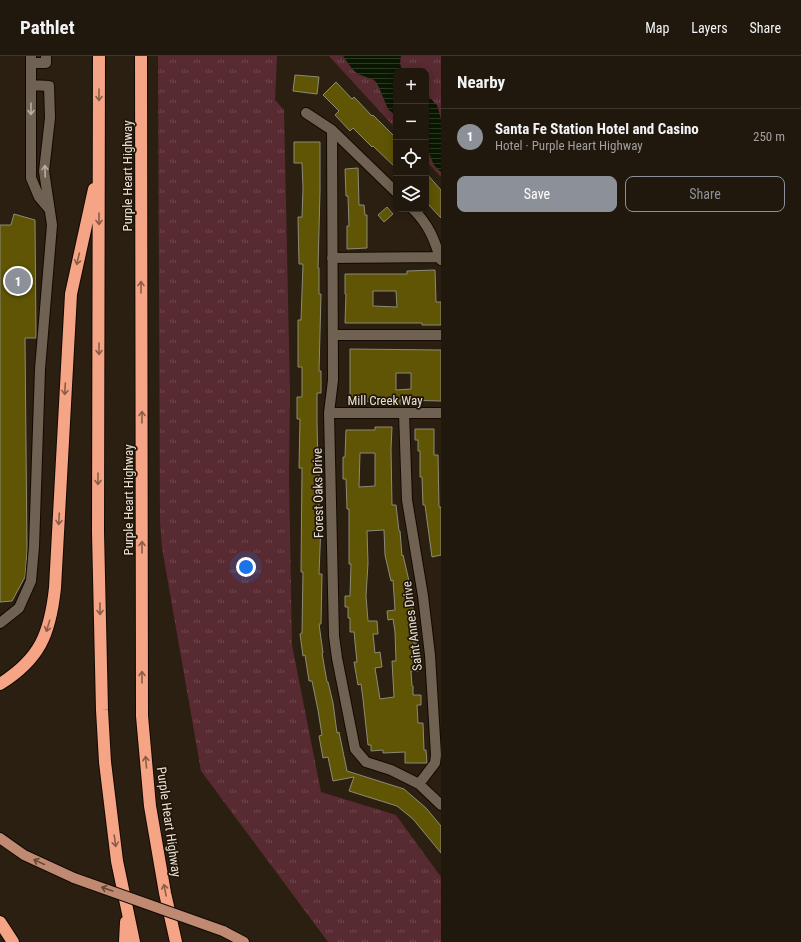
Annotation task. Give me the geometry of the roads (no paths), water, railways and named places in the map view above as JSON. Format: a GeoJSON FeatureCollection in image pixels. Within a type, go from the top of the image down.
{"type":"FeatureCollection","features":[{"type":"Feature","properties":{"kind":"highway"},"geometry":{"type":"LineString","coordinates":[[99,56],[98,532],[102,710],[105,762],[117,861],[134,942]]}},
{"type":"Feature","properties":{"kind":"highway","name":"Purple Heart Highway"},"geometry":{"type":"LineString","coordinates":[[141,56],[142,716],[150,806],[165,893],[176,942]]}},
{"type":"Feature","properties":{"kind":"highway"},"geometry":{"type":"LineString","coordinates":[[0,684],[15,675],[33,656],[46,635],[52,613],[55,588],[70,294],[99,166]]}},
{"type":"Feature","properties":{"kind":"highway"},"geometry":{"type":"LineString","coordinates":[[125,942],[126,906]]}},
{"type":"Feature","properties":{"kind":"highway"},"geometry":{"type":"LineString","coordinates":[[0,922],[13,942]]}},
{"type":"Feature","properties":{"kind":"main road"},"geometry":{"type":"LineString","coordinates":[[0,838],[24,855],[74,878],[223,931],[244,942]]}},
{"type":"Feature","properties":{"kind":"street"},"geometry":{"type":"LineString","coordinates":[[46,56],[46,64],[31,60],[31,178],[40,197],[50,210]]}},
{"type":"Feature","properties":{"kind":"street"},"geometry":{"type":"LineString","coordinates":[[0,623],[19,608],[31,580],[34,547],[40,369],[52,225],[44,171],[50,118],[48,86],[31,85]]}},
{"type":"Feature","properties":{"kind":"street"},"geometry":{"type":"LineString","coordinates":[[306,113],[332,130],[393,189]]}},
{"type":"Feature","properties":{"kind":"street","name":"Forest Oaks Drive"},"geometry":{"type":"LineString","coordinates":[[332,130],[333,380],[329,413],[334,636],[337,658],[355,749],[366,762],[391,770],[419,784],[441,805]]}},
{"type":"Feature","properties":{"kind":"street"},"geometry":{"type":"LineString","coordinates":[[332,258],[441,258],[433,236],[422,218],[416,212]]}},
{"type":"Feature","properties":{"kind":"street"},"geometry":{"type":"LineString","coordinates":[[333,335],[441,335]]}},
{"type":"Feature","properties":{"kind":"street","name":"Mill Creek Way"},"geometry":{"type":"LineString","coordinates":[[329,413],[441,413]]}},
{"type":"Feature","properties":{"kind":"street","name":"Saint Annes Drive"},"geometry":{"type":"LineString","coordinates":[[404,413],[407,500],[425,610],[430,656],[436,755],[435,764],[419,784]]}},
{"type":"Feature","properties":{"kind":"place","name":"Santa Fe Station Hotel and Casino"},"geometry":{"type":"Point","coordinates":[18,281]}}]}
